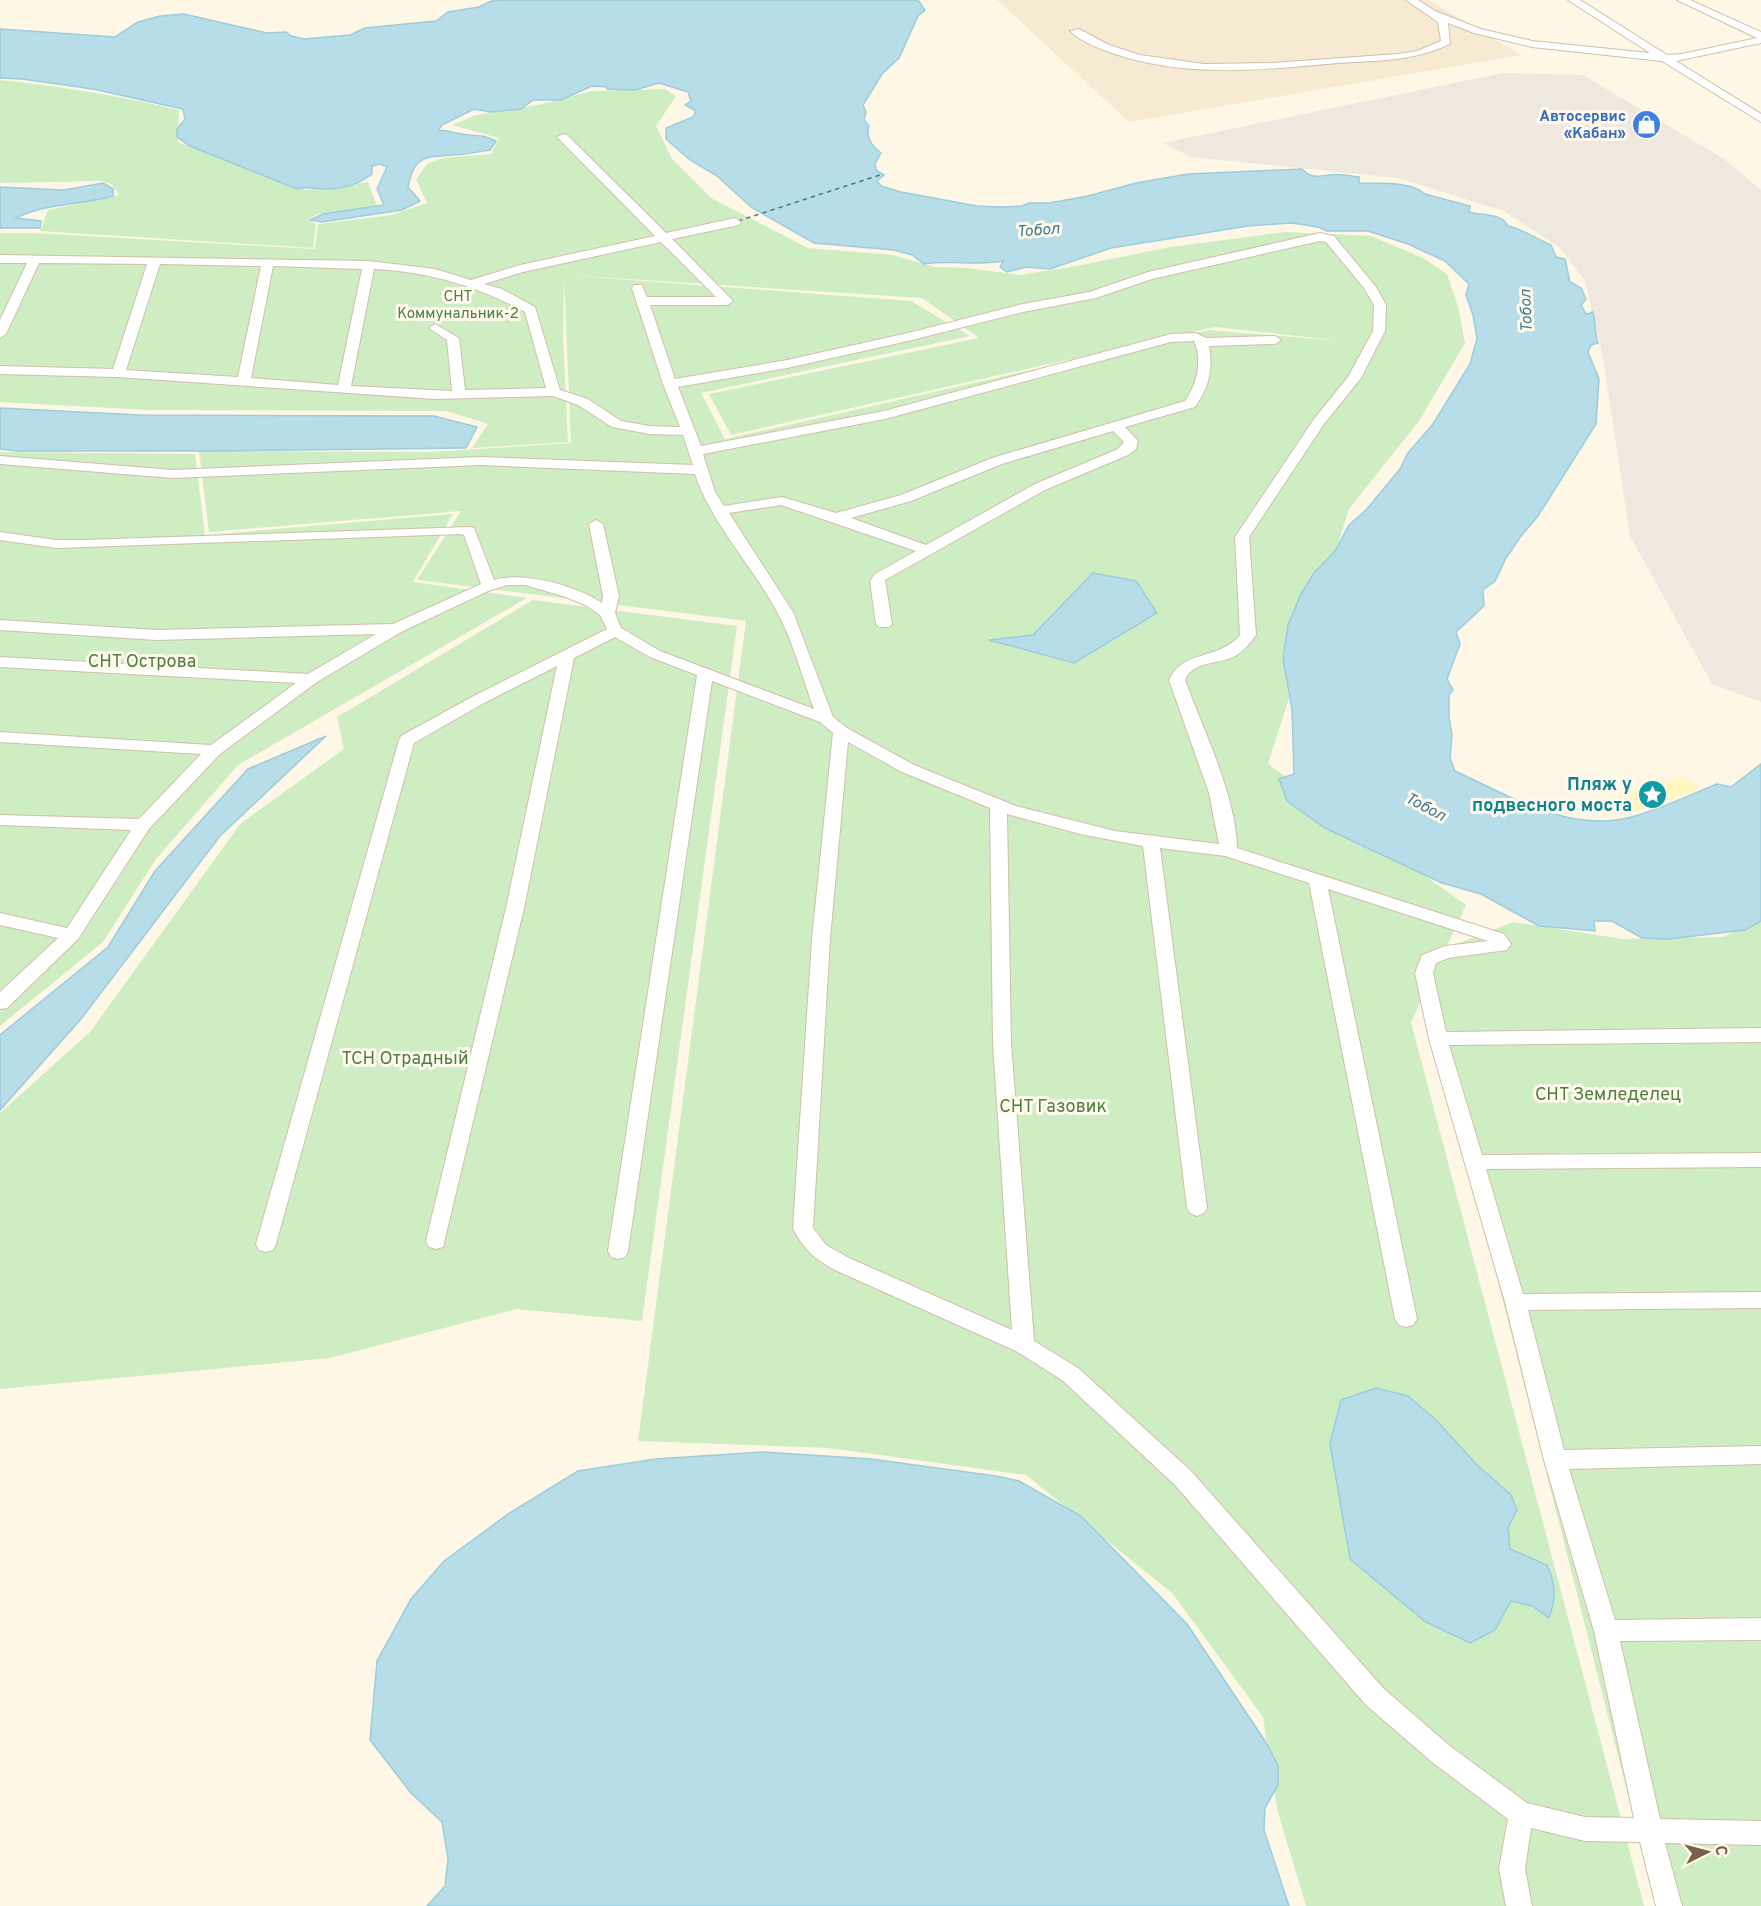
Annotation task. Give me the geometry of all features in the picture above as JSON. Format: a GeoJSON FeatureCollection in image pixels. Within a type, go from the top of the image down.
{"type":"FeatureCollection","features":[{"type":"Feature","properties":{"kind":"street"},"geometry":{"type":"LineString","coordinates":[[1075,31],[1089,39],[1144,60],[1195,68],[1281,66],[1418,54],[1446,42],[1443,21],[1411,0]]}},
{"type":"Feature","properties":{"kind":"street"},"geometry":{"type":"LineString","coordinates":[[1573,0],[1761,119]]}},
{"type":"Feature","properties":{"kind":"street"},"geometry":{"type":"LineString","coordinates":[[1682,0],[1761,38]]}},
{"type":"Feature","properties":{"kind":"street"},"geometry":{"type":"LineString","coordinates":[[1431,13],[1478,31],[1532,44],[1665,58],[1682,57],[1761,38]]}},
{"type":"Feature","properties":{"kind":"street"},"geometry":{"type":"LineString","coordinates":[[563,137],[727,301],[642,301]]}},
{"type":"Feature","properties":{"kind":"street"},"geometry":{"type":"LineString","coordinates":[[471,284],[520,269],[662,236],[735,222]]}},
{"type":"Feature","properties":{"kind":"street"},"geometry":{"type":"LineString","coordinates":[[670,384],[787,364],[1023,308],[1092,295],[1148,276],[1320,237],[1330,238],[1355,268],[1380,305],[1379,331],[1354,378],[1319,423],[1242,537],[1248,635],[1242,644],[1229,653],[1185,668],[1179,673],[1177,680],[1219,800],[1230,842],[1228,851]]}},
{"type":"Feature","properties":{"kind":"street"},"geometry":{"type":"LineString","coordinates":[[0,259],[268,262],[369,266],[435,273],[498,292],[531,310],[554,392]]}},
{"type":"Feature","properties":{"kind":"street"},"geometry":{"type":"LineString","coordinates":[[0,334],[35,259]]}},
{"type":"Feature","properties":{"kind":"street"},"geometry":{"type":"LineString","coordinates":[[118,373],[155,261]]}},
{"type":"Feature","properties":{"kind":"street"},"geometry":{"type":"LineString","coordinates":[[244,381],[268,262]]}},
{"type":"Feature","properties":{"kind":"street"},"geometry":{"type":"LineString","coordinates":[[344,390],[369,266]]}},
{"type":"Feature","properties":{"kind":"street"},"geometry":{"type":"LineString","coordinates":[[638,288],[670,384],[697,451],[708,492],[719,511],[735,530],[785,612],[833,726],[803,1228],[809,1242],[826,1255],[1024,1345],[1070,1374],[1183,1478],[1375,1697],[1441,1754],[1521,1814],[1585,1829],[1761,1833]]}},
{"type":"Feature","properties":{"kind":"street"},"geometry":{"type":"LineString","coordinates":[[435,328],[453,338],[459,395]]}},
{"type":"Feature","properties":{"kind":"street"},"geometry":{"type":"LineString","coordinates":[[697,451],[885,415],[1171,338],[1196,337],[1202,342],[1206,373],[1190,404],[997,461],[906,498],[837,518]]}},
{"type":"Feature","properties":{"kind":"street"},"geometry":{"type":"LineString","coordinates":[[1202,342],[1275,340]]}},
{"type":"Feature","properties":{"kind":"street"},"geometry":{"type":"LineString","coordinates":[[0,370],[118,373],[344,390],[459,395],[554,392],[583,402],[617,424],[650,430],[689,431]]}},
{"type":"Feature","properties":{"kind":"street"},"geometry":{"type":"LineString","coordinates":[[884,624],[877,581],[927,550],[1040,487],[1123,452],[1131,446],[1131,441],[1117,427]]}},
{"type":"Feature","properties":{"kind":"street"},"geometry":{"type":"LineString","coordinates":[[0,460],[173,474],[481,461],[702,470]]}},
{"type":"Feature","properties":{"kind":"street"},"geometry":{"type":"LineString","coordinates":[[719,511],[782,501],[927,550]]}},
{"type":"Feature","properties":{"kind":"street"},"geometry":{"type":"LineString","coordinates":[[596,524],[611,596],[607,613],[615,631],[655,654],[705,672],[833,726],[879,753],[949,787],[998,806],[1085,830],[1228,851],[1317,878],[1498,939],[1502,944],[1501,946],[1445,952],[1428,959],[1424,973],[1438,1039],[1515,1302],[1555,1460],[1606,1631],[1650,1832],[1669,1906]]}},
{"type":"Feature","properties":{"kind":"street"},"geometry":{"type":"LineString","coordinates":[[0,536],[82,544],[460,530],[469,531],[489,586]]}},
{"type":"Feature","properties":{"kind":"street"},"geometry":{"type":"LineString","coordinates":[[0,1003],[72,935],[143,825],[214,750],[311,679],[396,629],[489,586],[506,581],[526,581],[571,594],[607,613]]}},
{"type":"Feature","properties":{"kind":"street"},"geometry":{"type":"LineString","coordinates":[[0,625],[157,634],[396,629]]}},
{"type":"Feature","properties":{"kind":"street"},"geometry":{"type":"LineString","coordinates":[[266,1244],[406,740],[567,654],[615,631]]}},
{"type":"Feature","properties":{"kind":"street"},"geometry":{"type":"LineString","coordinates":[[436,1241],[515,908],[567,654]]}},
{"type":"Feature","properties":{"kind":"street"},"geometry":{"type":"LineString","coordinates":[[0,662],[311,679]]}},
{"type":"Feature","properties":{"kind":"street"},"geometry":{"type":"LineString","coordinates":[[618,1251],[705,672]]}},
{"type":"Feature","properties":{"kind":"street"},"geometry":{"type":"LineString","coordinates":[[0,737],[214,750]]}},
{"type":"Feature","properties":{"kind":"street"},"geometry":{"type":"LineString","coordinates":[[998,806],[1002,1043],[1024,1345]]}},
{"type":"Feature","properties":{"kind":"street"},"geometry":{"type":"LineString","coordinates":[[0,820],[143,825]]}},
{"type":"Feature","properties":{"kind":"street"},"geometry":{"type":"LineString","coordinates":[[1151,841],[1197,1208]]}},
{"type":"Feature","properties":{"kind":"street"},"geometry":{"type":"LineString","coordinates":[[1317,878],[1406,1319]]}},
{"type":"Feature","properties":{"kind":"street"},"geometry":{"type":"LineString","coordinates":[[0,919],[72,935]]}},
{"type":"Feature","properties":{"kind":"street"},"geometry":{"type":"LineString","coordinates":[[1438,1039],[1761,1035]]}},
{"type":"Feature","properties":{"kind":"street"},"geometry":{"type":"LineString","coordinates":[[1474,1162],[1761,1160]]}},
{"type":"Feature","properties":{"kind":"street"},"geometry":{"type":"LineString","coordinates":[[1515,1302],[1761,1300]]}},
{"type":"Feature","properties":{"kind":"street"},"geometry":{"type":"LineString","coordinates":[[1555,1460],[1761,1455]]}},
{"type":"Feature","properties":{"kind":"street"},"geometry":{"type":"LineString","coordinates":[[1606,1631],[1761,1629]]}},
{"type":"Feature","properties":{"kind":"street"},"geometry":{"type":"LineString","coordinates":[[1519,1906],[1512,1869],[1521,1814]]}},
{"type":"Feature","properties":{"kind":"shaded area"},"geometry":{"type":"Polygon","coordinates":[[[997,0],[1429,0],[1521,55],[1129,122],[997,0]]]}},
{"type":"Feature","properties":{"kind":"shaded area"},"geometry":{"type":"Polygon","coordinates":[[[1503,73],[1583,75],[1724,159],[1761,190],[1761,702],[1712,684],[1630,536],[1603,358],[1585,281],[1560,248],[1504,211],[1398,178],[1191,157],[1163,143],[1503,73]]]}},
{"type":"Feature","properties":{"kind":"green space"},"geometry":{"type":"Polygon","coordinates":[[[0,80],[90,92],[179,110],[178,142],[305,190],[368,182],[377,206],[317,214],[308,220],[316,224],[313,248],[40,231],[48,210],[119,195],[111,184],[102,181],[0,183],[0,80]]]}},
{"type":"Feature","properties":{"kind":"green space","name":"СНТ Газовик"},"geometry":{"type":"Polygon","coordinates":[[[665,89],[676,96],[656,126],[672,159],[711,198],[808,248],[893,255],[934,267],[968,268],[1019,275],[1170,247],[1286,232],[1371,236],[1423,258],[1447,274],[1458,306],[1465,343],[1419,421],[1349,509],[1268,764],[1466,905],[1446,948],[1513,922],[1623,939],[1723,937],[1761,920],[1761,1906],[1656,1906],[1425,993],[1411,1022],[1644,1906],[1306,1906],[1277,1809],[1263,1717],[1173,1594],[1026,1475],[829,1448],[638,1441],[746,621],[417,580],[461,511],[209,532],[199,451],[430,452],[571,443],[564,279],[563,336],[568,442],[472,448],[488,424],[446,411],[149,410],[0,402],[0,233],[315,249],[318,224],[392,215],[427,203],[416,179],[427,164],[443,158],[491,154],[499,138],[452,125],[476,115],[538,105],[592,91],[665,89]],[[564,275],[911,301],[970,336],[701,393],[725,439],[1209,330],[1341,341],[1215,327],[731,435],[709,394],[979,338],[922,298],[564,275]]]}},
{"type":"Feature","properties":{"kind":"green space","name":"СНТ Острова"},"geometry":{"type":"Polygon","coordinates":[[[0,452],[195,454],[205,535],[453,514],[413,582],[527,598],[238,765],[156,859],[103,942],[0,1026],[0,452]]]}},
{"type":"Feature","properties":{"kind":"green space","name":"ТСН Отрадный"},"geometry":{"type":"Polygon","coordinates":[[[533,600],[737,626],[642,1321],[517,1309],[330,1358],[0,1389],[0,1113],[90,1032],[241,823],[344,749],[337,717],[533,600]]]}},
{"type":"Feature","properties":{"kind":"sand","name":"Пляж у подвесного моста"},"geometry":{"type":"Polygon","coordinates":[[[1684,776],[1700,789],[1633,812],[1604,816],[1602,800],[1684,776]]]}},
{"type":"Feature","properties":{"kind":"water","name":"Тобол"},"geometry":{"type":"Polygon","coordinates":[[[918,0],[925,10],[918,16],[899,58],[882,74],[863,105],[866,112],[864,120],[869,126],[869,138],[881,153],[875,164],[876,170],[884,175],[877,181],[881,186],[901,192],[977,206],[1022,206],[1029,203],[1049,203],[1088,196],[1136,183],[1188,174],[1302,169],[1315,176],[1344,175],[1359,177],[1359,183],[1411,187],[1425,194],[1470,206],[1469,212],[1501,218],[1508,226],[1551,245],[1556,257],[1565,259],[1570,282],[1581,288],[1586,299],[1581,305],[1586,314],[1593,312],[1598,343],[1591,345],[1588,352],[1599,379],[1596,424],[1538,516],[1506,558],[1495,581],[1483,590],[1484,606],[1456,632],[1460,644],[1447,679],[1453,690],[1449,695],[1452,735],[1450,758],[1455,771],[1542,810],[1565,817],[1611,821],[1635,816],[1717,784],[1731,787],[1761,764],[1761,921],[1745,930],[1669,939],[1642,938],[1612,921],[1594,921],[1595,931],[1539,926],[1481,894],[1442,883],[1325,828],[1287,801],[1279,779],[1294,774],[1292,709],[1283,659],[1288,625],[1301,594],[1314,573],[1335,551],[1349,525],[1366,510],[1400,469],[1408,453],[1433,424],[1470,364],[1477,339],[1473,315],[1466,295],[1469,284],[1445,261],[1408,244],[1368,231],[1327,231],[1318,227],[1291,223],[1248,226],[1111,248],[1050,269],[1026,267],[1007,272],[1000,267],[1003,261],[924,264],[912,255],[894,250],[814,243],[751,207],[717,176],[690,160],[666,139],[666,128],[693,117],[696,111],[685,105],[691,101],[688,92],[659,83],[635,90],[592,86],[561,100],[533,100],[521,109],[490,112],[474,109],[442,125],[438,130],[483,136],[496,141],[490,150],[434,156],[422,160],[413,169],[408,187],[420,201],[402,210],[322,222],[310,220],[323,214],[384,205],[377,189],[387,167],[380,164],[372,166],[372,174],[362,181],[344,187],[297,189],[190,146],[177,137],[177,129],[185,119],[183,109],[93,89],[0,78],[0,29],[115,37],[138,22],[160,16],[184,14],[267,33],[286,32],[291,36],[304,39],[350,35],[365,28],[436,21],[448,12],[479,7],[491,1],[918,0]]]}},
{"type":"Feature","properties":{"kind":"water"},"geometry":{"type":"Polygon","coordinates":[[[103,183],[113,189],[113,196],[51,207],[16,218],[41,221],[40,228],[0,228],[0,187],[64,190],[103,183]]]}},
{"type":"Feature","properties":{"kind":"water"},"geometry":{"type":"Polygon","coordinates":[[[0,408],[140,415],[434,416],[477,427],[466,448],[17,451],[0,449],[0,408]]]}},
{"type":"Feature","properties":{"kind":"water"},"geometry":{"type":"Polygon","coordinates":[[[1093,573],[1136,581],[1157,613],[1074,663],[989,640],[1033,635],[1093,573]]]}},
{"type":"Feature","properties":{"kind":"water"},"geometry":{"type":"Polygon","coordinates":[[[326,736],[220,836],[81,1019],[0,1110],[0,1035],[108,947],[155,871],[248,769],[326,736]]]}},
{"type":"Feature","properties":{"kind":"water"},"geometry":{"type":"Polygon","coordinates":[[[1376,1388],[1408,1396],[1437,1421],[1476,1464],[1511,1495],[1517,1510],[1508,1528],[1510,1549],[1547,1565],[1554,1592],[1549,1618],[1532,1606],[1511,1601],[1495,1630],[1470,1643],[1426,1622],[1350,1559],[1330,1444],[1341,1400],[1376,1388]]]}},
{"type":"Feature","properties":{"kind":"water"},"geometry":{"type":"Polygon","coordinates":[[[763,1452],[871,1459],[996,1476],[1019,1481],[1081,1516],[1187,1624],[1265,1741],[1278,1765],[1278,1785],[1265,1808],[1264,1830],[1289,1906],[427,1906],[445,1886],[448,1859],[442,1822],[411,1793],[370,1740],[377,1661],[411,1599],[444,1561],[511,1512],[578,1471],[656,1459],[763,1452]]]}},
{"type":"Feature","properties":{"kind":"ferry route"},"geometry":{"type":"LineString","coordinates":[[738,221],[883,174]]}},
{"type":"Feature","properties":{"kind":"place","name":"Автосервис «Кабан»"},"geometry":{"type":"Point","coordinates":[1647,125]}},
{"type":"Feature","properties":{"kind":"place","name":"Пляж у подвесного моста"},"geometry":{"type":"Point","coordinates":[1653,794]}},
{"type":"Feature","properties":{"kind":"park label","name":"СНТ Коммунальник-2"},"geometry":{"type":"Point","coordinates":[458,304]}},
{"type":"Feature","properties":{"kind":"park label","name":"СНТ Земледелец"},"geometry":{"type":"Point","coordinates":[1608,1094]}}]}
